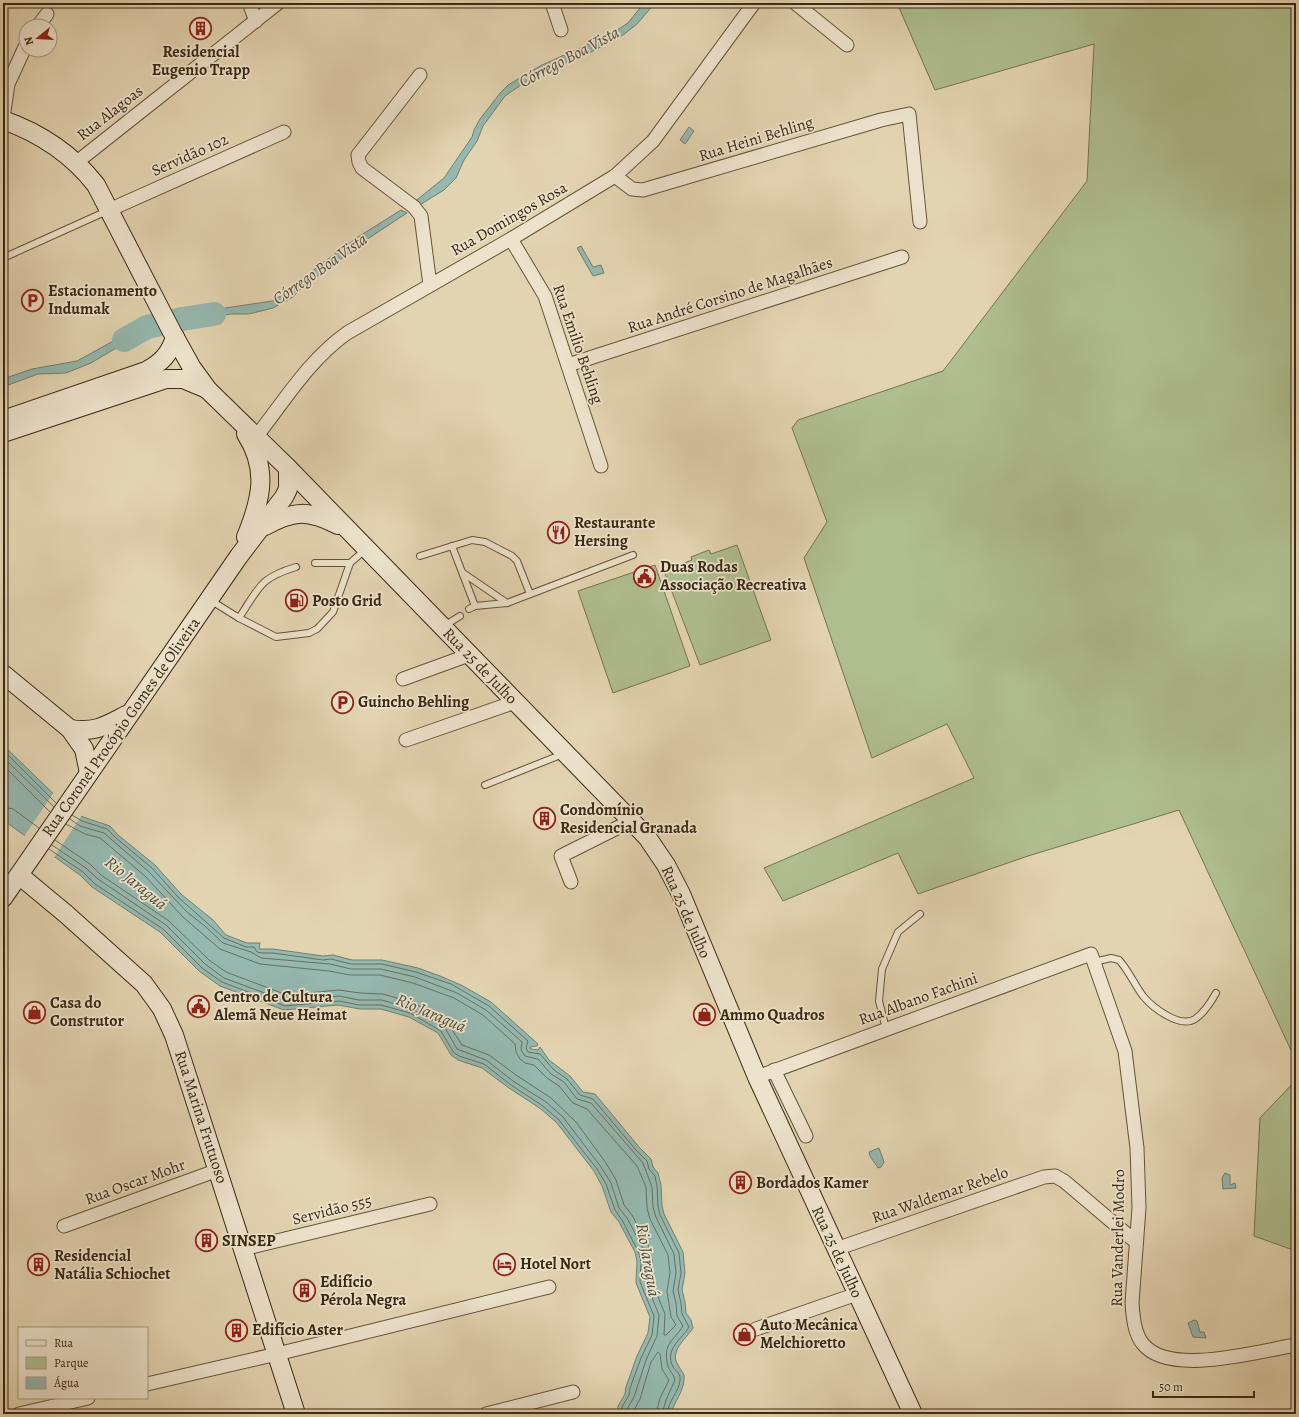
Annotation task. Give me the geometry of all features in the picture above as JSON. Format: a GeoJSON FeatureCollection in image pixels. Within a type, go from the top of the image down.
{"type":"FeatureCollection","features":[{"type":"Feature","properties":{"kind":"main road"},"geometry":{"type":"LineString","coordinates":[[3,119],[38,134],[77,162],[96,184],[170,329],[192,368],[208,390],[234,416]]}},
{"type":"Feature","properties":{"kind":"main road"},"geometry":{"type":"LineString","coordinates":[[3,420],[146,371],[157,365],[167,356],[172,346],[170,329]]}},
{"type":"Feature","properties":{"kind":"main road"},"geometry":{"type":"LineString","coordinates":[[3,433],[166,379],[183,379],[208,390]]}},
{"type":"Feature","properties":{"kind":"main road","name":"Rua 25 de Julho"},"geometry":{"type":"LineString","coordinates":[[234,416],[288,468],[647,837],[666,865],[681,894],[757,1077],[913,1414]]}},
{"type":"Feature","properties":{"kind":"main road","name":"Rua Coronel Procópio Gomes de Oliveira"},"geometry":{"type":"LineString","coordinates":[[234,416],[256,453],[261,479],[260,495],[255,513],[239,556]]}},
{"type":"Feature","properties":{"kind":"main road","name":"Rua Coronel Procópio Gomes de Oliveira"},"geometry":{"type":"LineString","coordinates":[[3,898],[239,556],[261,528],[288,489],[288,468]]}},
{"type":"Feature","properties":{"kind":"main road"},"geometry":{"type":"LineString","coordinates":[[261,528],[286,515],[302,513],[325,519],[348,530]]}},
{"type":"Feature","properties":{"kind":"main road"},"geometry":{"type":"LineString","coordinates":[[3,674],[70,729],[84,749],[85,779]]}},
{"type":"Feature","properties":{"kind":"main road"},"geometry":{"type":"LineString","coordinates":[[70,729],[85,731],[96,730],[129,714]]}},
{"type":"Feature","properties":{"kind":"main road","name":"Rua Marina Frutuoso"},"geometry":{"type":"LineString","coordinates":[[19,875],[66,914],[144,984],[162,1009],[174,1035],[296,1414]]}},
{"type":"Feature","properties":{"kind":"street"},"geometry":{"type":"LineString","coordinates":[[249,3],[256,21]]}},
{"type":"Feature","properties":{"kind":"street","name":"Rua Alagoas"},"geometry":{"type":"LineString","coordinates":[[77,162],[278,3]]}},
{"type":"Feature","properties":{"kind":"street"},"geometry":{"type":"LineString","coordinates":[[552,3],[561,30]]}},
{"type":"Feature","properties":{"kind":"street","name":"Rua Domingos Rosa"},"geometry":{"type":"LineString","coordinates":[[256,437],[312,363],[329,346],[347,333],[511,239],[615,176],[653,141],[754,3]]}},
{"type":"Feature","properties":{"kind":"street"},"geometry":{"type":"LineString","coordinates":[[795,3],[847,45]]}},
{"type":"Feature","properties":{"kind":"street"},"geometry":{"type":"LineString","coordinates":[[44,18],[47,14]]}},
{"type":"Feature","properties":{"kind":"street"},"geometry":{"type":"LineString","coordinates":[[3,119],[8,84],[20,58]]}},
{"type":"Feature","properties":{"kind":"street"},"geometry":{"type":"LineString","coordinates":[[420,75],[358,155],[362,168],[414,207],[420,216],[430,285]]}},
{"type":"Feature","properties":{"kind":"street","name":"Rua Heini Behling"},"geometry":{"type":"LineString","coordinates":[[615,176],[632,189],[644,190],[881,120],[910,114],[920,222]]}},
{"type":"Feature","properties":{"kind":"street","name":"Servidão 102"},"geometry":{"type":"LineString","coordinates":[[109,210],[284,132]]}},
{"type":"Feature","properties":{"kind":"street","name":"Rua Emilio Behling"},"geometry":{"type":"LineString","coordinates":[[511,239],[545,296],[601,466]]}},
{"type":"Feature","properties":{"kind":"street","name":"Rua André Corsino de Magalhães"},"geometry":{"type":"LineString","coordinates":[[568,365],[902,257]]}},
{"type":"Feature","properties":{"kind":"street"},"geometry":{"type":"LineString","coordinates":[[403,679],[469,655]]}},
{"type":"Feature","properties":{"kind":"street"},"geometry":{"type":"LineString","coordinates":[[406,740],[515,702]]}},
{"type":"Feature","properties":{"kind":"street"},"geometry":{"type":"LineString","coordinates":[[571,882],[561,856],[631,821]]}},
{"type":"Feature","properties":{"kind":"street","name":"Rua Albano Fachini"},"geometry":{"type":"LineString","coordinates":[[757,1077],[886,1029],[1092,958]]}},
{"type":"Feature","properties":{"kind":"street","name":"Rua Vanderlei Modro"},"geometry":{"type":"LineString","coordinates":[[1092,958],[1125,1051],[1137,1148],[1139,1208],[1132,1303],[1139,1338],[1148,1349],[1158,1356],[1170,1359],[1196,1361],[1296,1345]]}},
{"type":"Feature","properties":{"kind":"street"},"geometry":{"type":"LineString","coordinates":[[774,1070],[806,1136]]}},
{"type":"Feature","properties":{"kind":"street","name":"Rua Oscar Mohr"},"geometry":{"type":"LineString","coordinates":[[64,1226],[218,1170]]}},
{"type":"Feature","properties":{"kind":"street","name":"Rua Waldemar Rebelo"},"geometry":{"type":"LineString","coordinates":[[836,1249],[1044,1177],[1055,1176],[1064,1181],[1136,1242]]}},
{"type":"Feature","properties":{"kind":"street","name":"Servidão 555"},"geometry":{"type":"LineString","coordinates":[[243,1249],[430,1204]]}},
{"type":"Feature","properties":{"kind":"street"},"geometry":{"type":"LineString","coordinates":[[148,1384],[277,1354],[549,1287]]}},
{"type":"Feature","properties":{"kind":"street"},"geometry":{"type":"LineString","coordinates":[[756,1329],[857,1294]]}},
{"type":"Feature","properties":{"kind":"street"},"geometry":{"type":"LineString","coordinates":[[486,1414],[573,1392]]}},
{"type":"Feature","properties":{"kind":"street"},"geometry":{"type":"LineString","coordinates":[[19,1414],[84,1399]]}},
{"type":"Feature","properties":{"kind":"lane"},"geometry":{"type":"LineString","coordinates":[[3,258],[109,210]]}},
{"type":"Feature","properties":{"kind":"lane"},"geometry":{"type":"LineString","coordinates":[[420,556],[472,540],[478,540],[512,556],[519,567],[530,594]]}},
{"type":"Feature","properties":{"kind":"lane"},"geometry":{"type":"LineString","coordinates":[[452,546],[463,573],[472,608],[507,603],[632,555]]}},
{"type":"Feature","properties":{"kind":"lane"},"geometry":{"type":"LineString","coordinates":[[210,599],[239,618],[276,637],[309,634],[317,629],[333,612],[350,563],[366,549]]}},
{"type":"Feature","properties":{"kind":"lane"},"geometry":{"type":"LineString","coordinates":[[315,563],[350,563]]}},
{"type":"Feature","properties":{"kind":"lane"},"geometry":{"type":"LineString","coordinates":[[239,618],[263,581],[278,572],[296,567]]}},
{"type":"Feature","properties":{"kind":"lane"},"geometry":{"type":"LineString","coordinates":[[463,573],[507,603]]}},
{"type":"Feature","properties":{"kind":"lane"},"geometry":{"type":"LineString","coordinates":[[443,627],[460,616]]}},
{"type":"Feature","properties":{"kind":"lane"},"geometry":{"type":"LineString","coordinates":[[485,785],[565,754]]}},
{"type":"Feature","properties":{"kind":"lane"},"geometry":{"type":"LineString","coordinates":[[886,1029],[879,1002],[882,969],[898,932],[920,914]]}},
{"type":"Feature","properties":{"kind":"lane"},"geometry":{"type":"LineString","coordinates":[[1092,958],[1111,958],[1119,960],[1150,1004],[1166,1015],[1185,1022],[1194,1020],[1200,1015],[1216,993]]}},
{"type":"Feature","properties":{"kind":"green space"},"geometry":{"type":"Polygon","coordinates":[[[897,3],[1296,3],[1296,1061],[1179,810],[1028,856],[918,894],[898,853],[783,901],[764,868],[974,778],[947,724],[872,758],[804,558],[827,522],[792,428],[798,420],[943,371],[1087,181],[1094,44],[935,90],[897,3]]]}},
{"type":"Feature","properties":{"kind":"green space"},"geometry":{"type":"Polygon","coordinates":[[[737,545],[771,640],[700,665],[664,571],[692,560],[691,557],[709,550],[711,554],[737,545]]]}},
{"type":"Feature","properties":{"kind":"green space"},"geometry":{"type":"Polygon","coordinates":[[[655,565],[690,666],[613,693],[578,591],[655,565]]]}},
{"type":"Feature","properties":{"kind":"green space"},"geometry":{"type":"Polygon","coordinates":[[[1296,1080],[1296,1251],[1254,1236],[1260,1118],[1296,1080]]]}},
{"type":"Feature","properties":{"kind":"water"},"geometry":{"type":"Polygon","coordinates":[[[644,3],[655,3],[637,24],[623,35],[591,52],[534,76],[505,96],[483,126],[477,141],[464,160],[456,178],[444,190],[418,206],[413,203],[444,178],[472,137],[480,119],[508,85],[542,65],[611,34],[628,23],[644,3]]]}},
{"type":"Feature","properties":{"kind":"water"},"geometry":{"type":"Polygon","coordinates":[[[689,127],[694,131],[685,144],[680,140],[689,127]]]}},
{"type":"Feature","properties":{"kind":"water"},"geometry":{"type":"Polygon","coordinates":[[[401,210],[407,213],[372,236],[303,287],[293,297],[273,308],[249,314],[231,314],[184,323],[179,315],[272,301],[293,289],[317,267],[358,237],[401,210]]]}},
{"type":"Feature","properties":{"kind":"water"},"geometry":{"type":"Polygon","coordinates":[[[581,246],[593,267],[601,265],[604,273],[593,276],[577,248],[581,246]]]}},
{"type":"Feature","properties":{"kind":"water"},"geometry":{"type":"Polygon","coordinates":[[[151,322],[154,330],[138,335],[91,363],[66,373],[38,374],[3,387],[3,379],[32,369],[77,361],[135,329],[151,322]]]}},
{"type":"Feature","properties":{"kind":"water","name":"Rio Jaraguá"},"geometry":{"type":"Polygon","coordinates":[[[3,745],[64,804],[83,817],[110,826],[118,835],[155,865],[181,894],[213,920],[226,935],[247,943],[260,943],[259,949],[273,949],[323,956],[333,955],[352,960],[382,960],[418,968],[461,985],[491,1002],[538,1044],[537,1046],[530,1047],[531,1049],[538,1050],[540,1047],[549,1060],[570,1076],[583,1092],[595,1094],[639,1147],[651,1159],[653,1167],[658,1173],[661,1185],[664,1214],[683,1252],[685,1273],[682,1290],[686,1313],[691,1320],[693,1328],[677,1350],[676,1360],[683,1374],[684,1383],[671,1414],[617,1414],[618,1406],[625,1394],[637,1356],[648,1333],[650,1317],[636,1283],[637,1261],[635,1252],[619,1222],[611,1212],[602,1186],[594,1171],[557,1123],[541,1109],[482,1068],[458,1060],[451,1055],[438,1033],[409,1017],[381,1009],[360,1009],[338,1005],[284,1010],[220,986],[199,971],[160,932],[92,887],[80,875],[3,820],[3,745]]]}},
{"type":"Feature","properties":{"kind":"water"},"geometry":{"type":"Polygon","coordinates":[[[879,1148],[884,1162],[881,1167],[878,1168],[871,1159],[869,1152],[879,1148]]]}},
{"type":"Feature","properties":{"kind":"water"},"geometry":{"type":"Polygon","coordinates":[[[1225,1173],[1230,1175],[1230,1185],[1235,1183],[1236,1188],[1223,1189],[1222,1178],[1225,1173]]]}},
{"type":"Feature","properties":{"kind":"water"},"geometry":{"type":"Polygon","coordinates":[[[1194,1320],[1197,1321],[1200,1332],[1204,1332],[1206,1338],[1193,1337],[1188,1323],[1194,1320]]]}},
{"type":"Feature","properties":{"kind":"pier"},"geometry":{"type":"Polygon","coordinates":[[[54,792],[65,803],[82,815],[53,859],[23,838],[54,792]]]}},
{"type":"Feature","properties":{"kind":"waterway","name":"Córrego Boa Vista"},"geometry":{"type":"LineString","coordinates":[[124,340],[147,327],[214,314]]}},
{"type":"Feature","properties":{"kind":"place","name":"Residencial Eugenio Trapp"},"geometry":{"type":"Point","coordinates":[201,29]}},
{"type":"Feature","properties":{"kind":"place","name":"Estacionamento Indumak"},"geometry":{"type":"Point","coordinates":[32,300]}},
{"type":"Feature","properties":{"kind":"place","name":"Restaurante Hersing"},"geometry":{"type":"Point","coordinates":[559,532]}},
{"type":"Feature","properties":{"kind":"place","name":"Duas Rodas Associação Recreativa"},"geometry":{"type":"Point","coordinates":[645,576]}},
{"type":"Feature","properties":{"kind":"place","name":"Posto Grid"},"geometry":{"type":"Point","coordinates":[297,601]}},
{"type":"Feature","properties":{"kind":"place","name":"Guincho Behling"},"geometry":{"type":"Point","coordinates":[343,702]}},
{"type":"Feature","properties":{"kind":"place","name":"Condomínio Residencial Granada"},"geometry":{"type":"Point","coordinates":[545,819]}},
{"type":"Feature","properties":{"kind":"place","name":"Centro de Cultura Alemã Neue Heimat"},"geometry":{"type":"Point","coordinates":[199,1006]}},
{"type":"Feature","properties":{"kind":"place","name":"Casa do Construtor"},"geometry":{"type":"Point","coordinates":[34,1012]}},
{"type":"Feature","properties":{"kind":"place","name":"Ammo Quadros"},"geometry":{"type":"Point","coordinates":[705,1015]}},
{"type":"Feature","properties":{"kind":"place","name":"Bordados Kamer"},"geometry":{"type":"Point","coordinates":[741,1183]}},
{"type":"Feature","properties":{"kind":"place","name":"SINSEP"},"geometry":{"type":"Point","coordinates":[207,1241]}},
{"type":"Feature","properties":{"kind":"place","name":"Hotel Nort"},"geometry":{"type":"Point","coordinates":[505,1264]}},
{"type":"Feature","properties":{"kind":"place","name":"Residencial Natália Schiochet"},"geometry":{"type":"Point","coordinates":[38,1265]}},
{"type":"Feature","properties":{"kind":"place","name":"Edifício Pérola Negra"},"geometry":{"type":"Point","coordinates":[305,1291]}},
{"type":"Feature","properties":{"kind":"place","name":"Edifício Aster"},"geometry":{"type":"Point","coordinates":[237,1330]}},
{"type":"Feature","properties":{"kind":"place","name":"Auto Mecânica Melchioretto"},"geometry":{"type":"Point","coordinates":[745,1334]}}]}
